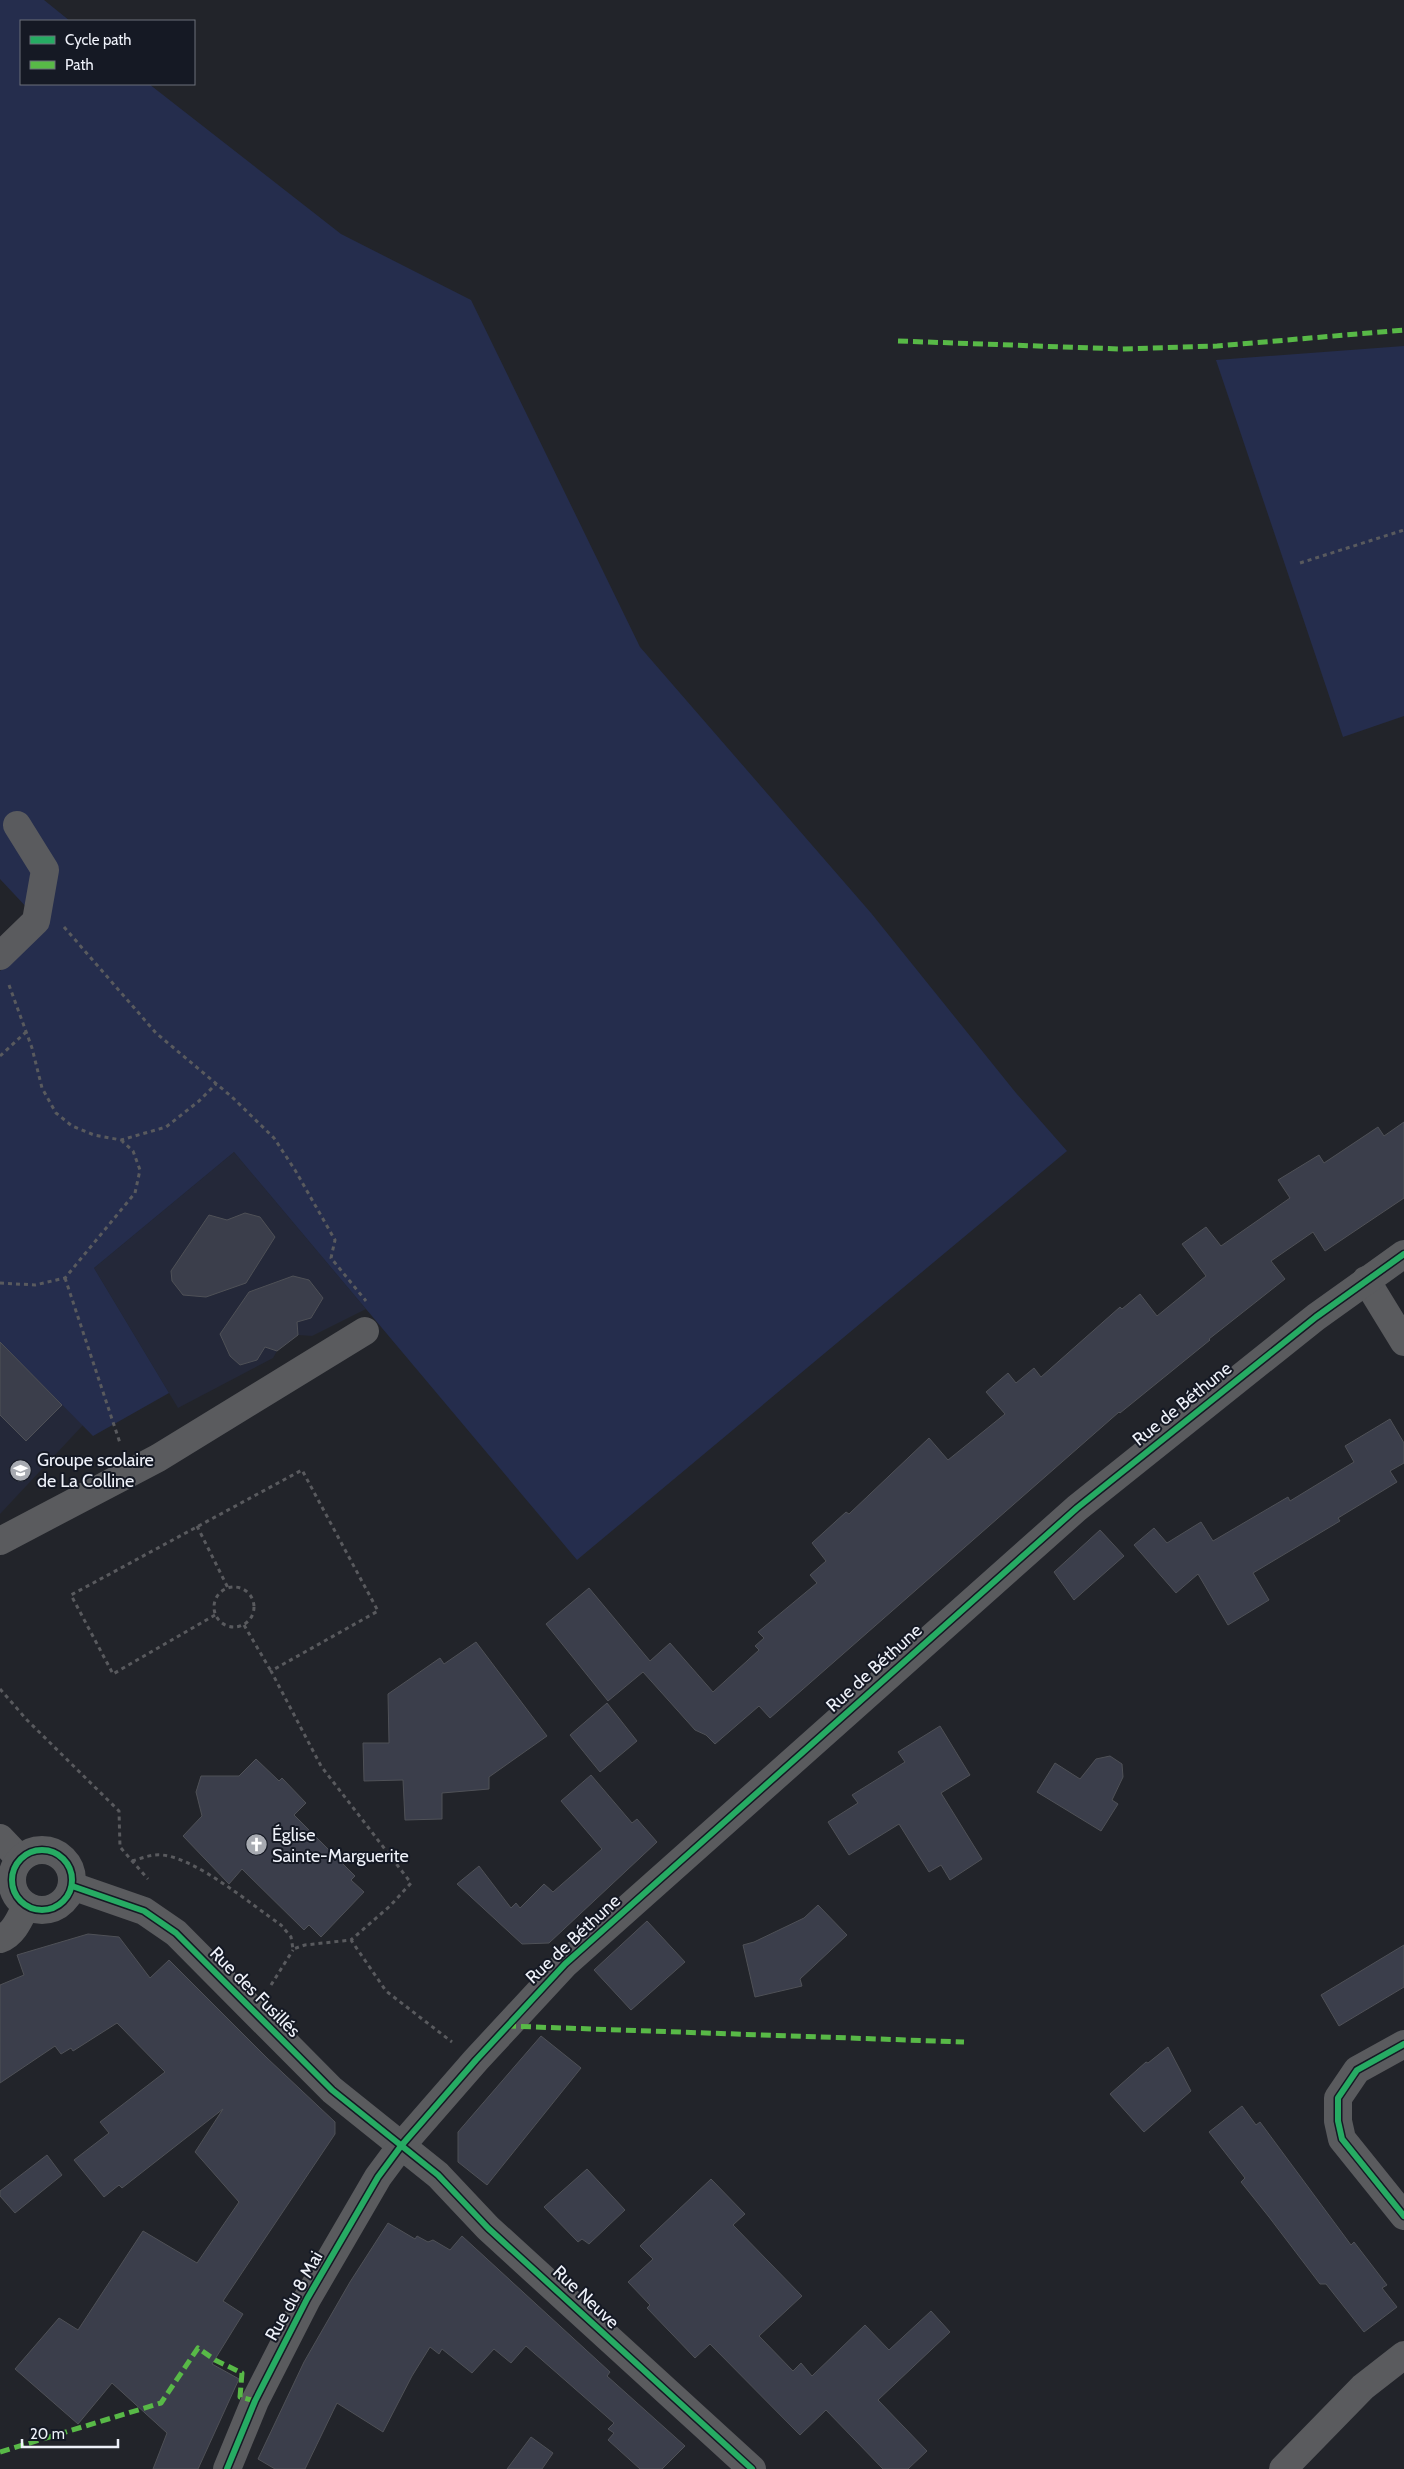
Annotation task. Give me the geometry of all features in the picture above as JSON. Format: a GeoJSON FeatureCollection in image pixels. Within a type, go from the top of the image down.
{"type":"FeatureCollection","features":[{"type":"Feature","properties":{"kind":"street"},"geometry":{"type":"LineString","coordinates":[[3,968],[36,921],[45,870],[17,825]]}},
{"type":"Feature","properties":{"kind":"street","name":"Rue de Béthune"},"geometry":{"type":"LineString","coordinates":[[401,2146],[476,2060],[565,1964],[1076,1508],[1316,1316],[1404,1254]]}},
{"type":"Feature","properties":{"kind":"street"},"geometry":{"type":"LineString","coordinates":[[1366,1280],[1404,1342]]}},
{"type":"Feature","properties":{"kind":"street"},"geometry":{"type":"LineString","coordinates":[[0,1541],[158,1458],[365,1331]]}},
{"type":"Feature","properties":{"kind":"street"},"geometry":{"type":"LineString","coordinates":[[0,1838],[20,1859]]}},
{"type":"Feature","properties":{"kind":"street"},"geometry":{"type":"LineString","coordinates":[[38,1849],[49,1850],[58,1854],[70,1868],[72,1886],[68,1895],[54,1908],[35,1910],[26,1906],[14,1892],[12,1884],[14,1866],[28,1852],[38,1849]]}},
{"type":"Feature","properties":{"kind":"street","name":"Rue des Fusillés"},"geometry":{"type":"LineString","coordinates":[[72,1886],[144,1911],[176,1933],[332,2090],[401,2146]]}},
{"type":"Feature","properties":{"kind":"street"},"geometry":{"type":"LineString","coordinates":[[0,1939],[7,1936],[26,1906]]}},
{"type":"Feature","properties":{"kind":"street"},"geometry":{"type":"LineString","coordinates":[[1404,2044],[1357,2070],[1338,2098],[1338,2122],[1342,2139],[1404,2216]]}},
{"type":"Feature","properties":{"kind":"street","name":"Rue du 8 Mai"},"geometry":{"type":"LineString","coordinates":[[227,2469],[255,2401],[307,2299],[378,2177],[401,2146]]}},
{"type":"Feature","properties":{"kind":"street","name":"Rue Neuve"},"geometry":{"type":"LineString","coordinates":[[401,2146],[438,2175],[488,2228],[752,2469]]}},
{"type":"Feature","properties":{"kind":"street"},"geometry":{"type":"LineString","coordinates":[[1283,2469],[1363,2388],[1404,2355]]}},
{"type":"Feature","properties":{"kind":"path"},"geometry":{"type":"LineString","coordinates":[[1300,563],[1404,530]]}},
{"type":"Feature","properties":{"kind":"path"},"geometry":{"type":"LineString","coordinates":[[40,899],[156,1033],[216,1084],[274,1138],[295,1170],[335,1240],[331,1258],[373,1309],[365,1331]]}},
{"type":"Feature","properties":{"kind":"path"},"geometry":{"type":"LineString","coordinates":[[3,968],[26,1032],[42,1088],[56,1112],[72,1126],[94,1135],[121,1140],[166,1127],[199,1101],[216,1084]]}},
{"type":"Feature","properties":{"kind":"path"},"geometry":{"type":"LineString","coordinates":[[0,1056],[26,1032]]}},
{"type":"Feature","properties":{"kind":"path"},"geometry":{"type":"LineString","coordinates":[[0,1283],[35,1285],[65,1278],[135,1193],[140,1170],[133,1151],[121,1140]]}},
{"type":"Feature","properties":{"kind":"path"},"geometry":{"type":"LineString","coordinates":[[65,1278],[129,1472]]}},
{"type":"Feature","properties":{"kind":"path"},"geometry":{"type":"LineString","coordinates":[[215,1615],[113,1674],[71,1594],[302,1470],[378,1610],[270,1671]]}},
{"type":"Feature","properties":{"kind":"path"},"geometry":{"type":"LineString","coordinates":[[197,1526],[228,1588]]}},
{"type":"Feature","properties":{"kind":"path"},"geometry":{"type":"LineString","coordinates":[[228,1588],[241,1588],[247,1591],[254,1603],[253,1616],[244,1625],[231,1627],[219,1621],[215,1615],[214,1602],[217,1596],[228,1588]]}},
{"type":"Feature","properties":{"kind":"path"},"geometry":{"type":"LineString","coordinates":[[244,1625],[321,1766],[410,1883],[390,1906],[351,1940],[305,1945],[293,1950],[254,2013]]}},
{"type":"Feature","properties":{"kind":"path"},"geometry":{"type":"LineString","coordinates":[[0,1689],[27,1720],[119,1811],[120,1847],[148,1880],[144,1911]]}},
{"type":"Feature","properties":{"kind":"path"},"geometry":{"type":"LineString","coordinates":[[132,1861],[161,1855],[176,1857],[201,1870],[281,1925],[291,1937],[293,1950]]}},
{"type":"Feature","properties":{"kind":"path"},"geometry":{"type":"LineString","coordinates":[[351,1940],[386,1991],[476,2060]]}},
{"type":"Feature","properties":{"kind":"shaded area"},"geometry":{"type":"Polygon","coordinates":[[[0,0],[44,0],[69,20],[20,20],[20,85],[150,85],[341,234],[471,300],[640,647],[871,913],[1016,1093],[1067,1151],[577,1560],[234,1152],[94,1268],[169,1393],[93,1436],[0,1342],[0,971],[44,926],[0,879],[0,0]]]}},
{"type":"Feature","properties":{"kind":"shaded area"},"geometry":{"type":"Polygon","coordinates":[[[1404,346],[1404,716],[1343,737],[1216,360],[1404,346]]]}},
{"type":"Feature","properties":{"kind":"shaded area"},"geometry":{"type":"Polygon","coordinates":[[[234,1152],[366,1309],[312,1336],[298,1335],[277,1351],[273,1358],[178,1408],[94,1268],[234,1152]]]}},
{"type":"Feature","properties":{"kind":"shaded area","name":"Groupe scolaire de La Colline"},"geometry":{"type":"Polygon","coordinates":[[[0,1342],[83,1425],[0,1514],[0,1342]]]}},
{"type":"Feature","properties":{"kind":"building"},"geometry":{"type":"Polygon","coordinates":[[[1404,1122],[1404,1198],[1325,1251],[1313,1232],[1271,1261],[1285,1279],[1119,1412],[770,1718],[759,1706],[715,1744],[706,1735],[695,1730],[643,1672],[608,1701],[546,1624],[589,1588],[650,1661],[670,1643],[713,1692],[759,1650],[755,1646],[764,1638],[758,1632],[817,1583],[810,1575],[826,1561],[812,1543],[846,1512],[849,1514],[929,1438],[948,1460],[1005,1414],[986,1392],[1008,1373],[1016,1383],[1034,1368],[1041,1377],[1120,1307],[1122,1309],[1140,1294],[1157,1316],[1206,1276],[1182,1244],[1206,1227],[1221,1246],[1290,1198],[1278,1180],[1319,1155],[1324,1163],[1378,1127],[1384,1136],[1404,1122]]]}},
{"type":"Feature","properties":{"kind":"building"},"geometry":{"type":"Polygon","coordinates":[[[245,1213],[260,1217],[275,1237],[246,1283],[206,1297],[183,1295],[172,1281],[171,1271],[209,1215],[227,1220],[245,1213]]]}},
{"type":"Feature","properties":{"kind":"building"},"geometry":{"type":"Polygon","coordinates":[[[293,1276],[309,1280],[323,1298],[311,1318],[297,1322],[298,1335],[277,1351],[265,1347],[257,1360],[240,1365],[230,1356],[220,1334],[249,1292],[293,1276]]]}},
{"type":"Feature","properties":{"kind":"building"},"geometry":{"type":"Polygon","coordinates":[[[0,1342],[62,1405],[26,1441],[0,1415],[0,1342]]]}},
{"type":"Feature","properties":{"kind":"building"},"geometry":{"type":"Polygon","coordinates":[[[1390,1419],[1404,1443],[1404,1463],[1390,1471],[1397,1482],[1338,1518],[1340,1521],[1253,1573],[1269,1600],[1228,1625],[1198,1574],[1176,1593],[1134,1545],[1154,1528],[1167,1543],[1201,1522],[1213,1541],[1288,1497],[1290,1501],[1354,1462],[1345,1446],[1390,1419]]]}},
{"type":"Feature","properties":{"kind":"building"},"geometry":{"type":"Polygon","coordinates":[[[1100,1530],[1124,1556],[1074,1600],[1054,1572],[1100,1530]]]}},
{"type":"Feature","properties":{"kind":"building"},"geometry":{"type":"Polygon","coordinates":[[[476,1642],[547,1736],[489,1777],[489,1789],[442,1793],[442,1819],[405,1820],[403,1780],[364,1781],[363,1743],[389,1743],[388,1694],[440,1658],[444,1664],[476,1642]]]}},
{"type":"Feature","properties":{"kind":"building"},"geometry":{"type":"Polygon","coordinates":[[[607,1703],[637,1741],[600,1772],[570,1735],[607,1703]]]}},
{"type":"Feature","properties":{"kind":"building"},"geometry":{"type":"Polygon","coordinates":[[[940,1726],[970,1775],[941,1793],[982,1859],[950,1880],[941,1865],[929,1872],[899,1824],[849,1855],[828,1822],[858,1803],[852,1795],[905,1762],[898,1752],[940,1726]]]}},
{"type":"Feature","properties":{"kind":"building"},"geometry":{"type":"Polygon","coordinates":[[[1110,1756],[1122,1764],[1123,1777],[1112,1800],[1118,1804],[1101,1831],[1037,1792],[1055,1763],[1080,1779],[1096,1759],[1110,1756]]]}},
{"type":"Feature","properties":{"kind":"building","name":"Église Sainte-Marguerite"},"geometry":{"type":"Polygon","coordinates":[[[256,1759],[279,1781],[282,1778],[306,1803],[294,1815],[355,1876],[351,1880],[364,1892],[321,1937],[309,1925],[304,1930],[242,1869],[229,1884],[183,1836],[202,1816],[196,1792],[201,1776],[239,1776],[256,1759]]]}},
{"type":"Feature","properties":{"kind":"building"},"geometry":{"type":"Polygon","coordinates":[[[591,1775],[632,1823],[637,1819],[657,1842],[549,1943],[522,1944],[457,1884],[479,1866],[511,1908],[516,1903],[520,1908],[544,1884],[553,1892],[602,1849],[561,1801],[591,1775]]]}},
{"type":"Feature","properties":{"kind":"building"},"geometry":{"type":"Polygon","coordinates":[[[818,1905],[847,1935],[800,1979],[802,1986],[755,1997],[743,1945],[754,1942],[804,1918],[818,1905]]]}},
{"type":"Feature","properties":{"kind":"building"},"geometry":{"type":"Polygon","coordinates":[[[647,1921],[685,1962],[631,2010],[594,1970],[647,1921]]]}},
{"type":"Feature","properties":{"kind":"building"},"geometry":{"type":"Polygon","coordinates":[[[88,1934],[119,1937],[150,1978],[169,1960],[267,2058],[335,2122],[335,2134],[223,2301],[243,2314],[212,2364],[239,2379],[198,2469],[153,2469],[167,2433],[112,2383],[78,2424],[15,2369],[59,2318],[78,2330],[143,2231],[197,2263],[239,2202],[195,2152],[223,2109],[122,2188],[119,2185],[104,2197],[74,2160],[109,2133],[100,2122],[165,2072],[117,2023],[73,2051],[71,2048],[61,2054],[55,2046],[0,2083],[0,1985],[24,1975],[17,1955],[88,1934]]]}},
{"type":"Feature","properties":{"kind":"building"},"geometry":{"type":"Polygon","coordinates":[[[1404,1945],[1404,1987],[1339,2026],[1321,1995],[1404,1945]]]}},
{"type":"Feature","properties":{"kind":"building"},"geometry":{"type":"Polygon","coordinates":[[[541,2036],[581,2068],[487,2185],[458,2162],[458,2132],[541,2036]]]}},
{"type":"Feature","properties":{"kind":"building"},"geometry":{"type":"Polygon","coordinates":[[[1168,2047],[1191,2091],[1144,2132],[1110,2094],[1146,2062],[1148,2063],[1168,2047]]]}},
{"type":"Feature","properties":{"kind":"building"},"geometry":{"type":"Polygon","coordinates":[[[1242,2106],[1256,2125],[1260,2122],[1351,2245],[1354,2242],[1387,2285],[1382,2288],[1397,2307],[1364,2332],[1326,2284],[1320,2284],[1241,2182],[1245,2178],[1209,2132],[1242,2106]]]}},
{"type":"Feature","properties":{"kind":"building"},"geometry":{"type":"Polygon","coordinates":[[[47,2155],[62,2175],[15,2213],[0,2196],[0,2191],[47,2155]]]}},
{"type":"Feature","properties":{"kind":"building"},"geometry":{"type":"Polygon","coordinates":[[[587,2169],[625,2210],[589,2244],[582,2239],[578,2242],[544,2207],[587,2169]]]}},
{"type":"Feature","properties":{"kind":"building"},"geometry":{"type":"Polygon","coordinates":[[[711,2179],[745,2214],[733,2225],[802,2296],[759,2336],[793,2371],[801,2363],[812,2376],[865,2325],[889,2350],[931,2311],[950,2332],[878,2400],[927,2451],[908,2469],[883,2469],[826,2410],[800,2435],[710,2344],[695,2358],[647,2308],[650,2305],[628,2282],[653,2259],[640,2246],[711,2179]]]}},
{"type":"Feature","properties":{"kind":"building"},"geometry":{"type":"Polygon","coordinates":[[[388,2223],[415,2239],[417,2236],[428,2242],[433,2240],[450,2250],[462,2236],[610,2372],[607,2376],[685,2446],[662,2469],[640,2469],[608,2440],[614,2433],[608,2429],[614,2423],[526,2346],[511,2363],[494,2349],[472,2373],[442,2349],[439,2354],[430,2347],[412,2376],[383,2432],[337,2403],[305,2469],[275,2469],[258,2459],[304,2362],[350,2282],[388,2223]]]}},
{"type":"Feature","properties":{"kind":"building"},"geometry":{"type":"Polygon","coordinates":[[[531,2437],[553,2453],[542,2469],[507,2469],[531,2437]]]}},
{"type":"Feature","properties":{"kind":"marked path"},"geometry":{"type":"LineString","coordinates":[[898,341],[1121,349],[1217,346],[1404,330]]}},
{"type":"Feature","properties":{"kind":"marked path"},"geometry":{"type":"LineString","coordinates":[[506,2026],[964,2042]]}},
{"type":"Feature","properties":{"kind":"marked path"},"geometry":{"type":"LineString","coordinates":[[0,2452],[161,2403],[198,2348],[215,2360],[242,2373],[240,2397],[255,2401]]}},
{"type":"Feature","properties":{"kind":"cycle path"},"geometry":{"type":"LineString","coordinates":[[227,2469],[255,2401],[307,2299],[378,2177],[401,2146],[476,2060],[565,1964],[1077,1508],[1316,1317],[1404,1254]]}},
{"type":"Feature","properties":{"kind":"cycle path"},"geometry":{"type":"LineString","coordinates":[[36,1850],[48,1850],[59,1855],[67,1863],[72,1874],[72,1880],[70,1892],[59,1905],[48,1910],[36,1910],[25,1905],[17,1897],[12,1886],[12,1874],[17,1863],[25,1855],[36,1850]]}},
{"type":"Feature","properties":{"kind":"cycle path"},"geometry":{"type":"LineString","coordinates":[[72,1886],[144,1911],[176,1933],[332,2090],[438,2175],[488,2228],[752,2469]]}},
{"type":"Feature","properties":{"kind":"cycle path"},"geometry":{"type":"LineString","coordinates":[[1404,2044],[1357,2070],[1338,2098],[1338,2121],[1342,2139],[1404,2216]]}},
{"type":"Feature","properties":{"kind":"place","name":"Groupe scolaire de La Colline"},"geometry":{"type":"Point","coordinates":[21,1470]}},
{"type":"Feature","properties":{"kind":"place","name":"Église Sainte-Marguerite"},"geometry":{"type":"Point","coordinates":[256,1845]}}]}
